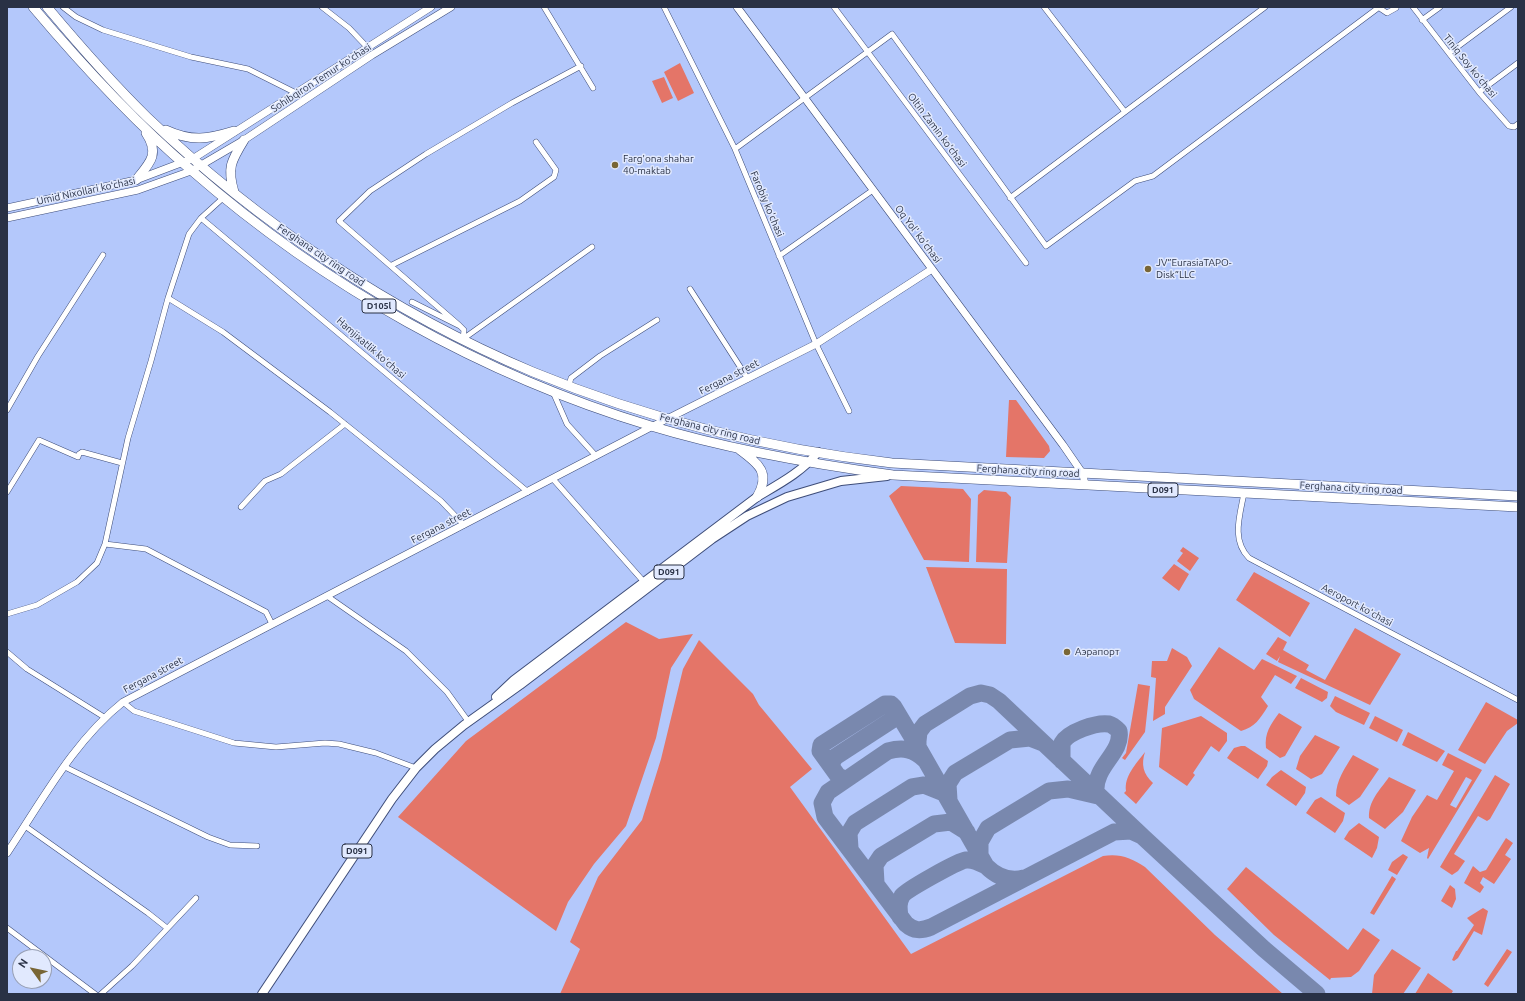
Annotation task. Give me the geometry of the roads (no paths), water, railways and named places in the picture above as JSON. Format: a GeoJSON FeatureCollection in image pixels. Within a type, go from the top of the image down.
{"type":"FeatureCollection","features":[{"type":"Feature","properties":{"kind":"highway","name":"Ferghana city ring road"},"geometry":{"type":"LineString","coordinates":[[33,7],[97,80],[140,123],[222,198],[274,237],[369,300],[458,349],[553,392],[653,426],[737,448],[810,462],[894,475],[1518,507]]}},
{"type":"Feature","properties":{"kind":"highway","name":"Ferghana city ring road"},"geometry":{"type":"LineString","coordinates":[[47,7],[109,78],[158,127],[202,166],[287,233],[403,309],[534,372],[569,385],[670,418],[763,442],[800,450],[892,463],[1518,496]]}},
{"type":"Feature","properties":{"kind":"highway"},"geometry":{"type":"LineString","coordinates":[[136,180],[146,168],[153,155],[152,142],[140,123]]}},
{"type":"Feature","properties":{"kind":"highway"},"geometry":{"type":"LineString","coordinates":[[158,127],[183,138],[195,139],[216,137],[234,131]]}},
{"type":"Feature","properties":{"kind":"highway"},"geometry":{"type":"LineString","coordinates":[[234,192],[230,171],[234,156],[244,140]]}},
{"type":"Feature","properties":{"kind":"highway"},"geometry":{"type":"LineString","coordinates":[[737,448],[751,458],[761,468],[764,475],[762,489],[757,497]]}},
{"type":"Feature","properties":{"kind":"main road","name":"D091"},"geometry":{"type":"LineString","coordinates":[[262,994],[392,800],[416,768],[435,749],[468,722],[514,680],[757,497],[789,478],[810,462],[818,452]]}},
{"type":"Feature","properties":{"kind":"main road","name":"D091"},"geometry":{"type":"LineString","coordinates":[[468,722],[520,685],[712,540],[747,516],[787,497],[841,481],[894,475]]}},
{"type":"Feature","properties":{"kind":"street"},"geometry":{"type":"LineString","coordinates":[[63,7],[76,17],[96,28],[191,57],[248,69],[296,93]]}},
{"type":"Feature","properties":{"kind":"street"},"geometry":{"type":"LineString","coordinates":[[322,7],[349,28],[367,47]]}},
{"type":"Feature","properties":{"kind":"street","name":"Sohibqiron Temur koʻchasi"},"geometry":{"type":"LineString","coordinates":[[194,158],[234,131],[431,7]]}},
{"type":"Feature","properties":{"kind":"street","name":"Sohibqiron Temur koʻchasi"},"geometry":{"type":"LineString","coordinates":[[202,166],[372,56],[451,7]]}},
{"type":"Feature","properties":{"kind":"street"},"geometry":{"type":"LineString","coordinates":[[544,7],[581,66],[592,88]]}},
{"type":"Feature","properties":{"kind":"street","name":"Farobiy ko'chasi"},"geometry":{"type":"LineString","coordinates":[[664,7],[734,149],[816,344],[849,411]]}},
{"type":"Feature","properties":{"kind":"street","name":"Oq Yol' ko'chasi"},"geometry":{"type":"LineString","coordinates":[[738,7],[1083,474]]}},
{"type":"Feature","properties":{"kind":"street","name":"Oltin Zamin koʻchasi"},"geometry":{"type":"LineString","coordinates":[[834,7],[1026,264]]}},
{"type":"Feature","properties":{"kind":"street"},"geometry":{"type":"LineString","coordinates":[[1044,7],[1125,112]]}},
{"type":"Feature","properties":{"kind":"street"},"geometry":{"type":"LineString","coordinates":[[1010,198],[1265,7]]}},
{"type":"Feature","properties":{"kind":"street"},"geometry":{"type":"LineString","coordinates":[[734,149],[892,34],[1046,246],[1135,181],[1153,176],[1378,7],[1387,13],[1396,8]]}},
{"type":"Feature","properties":{"kind":"street","name":"Tiniq Soy koʻchasi"},"geometry":{"type":"LineString","coordinates":[[1413,7],[1479,92],[1509,126],[1514,127],[1518,124]]}},
{"type":"Feature","properties":{"kind":"street"},"geometry":{"type":"LineString","coordinates":[[1422,20],[1440,7]]}},
{"type":"Feature","properties":{"kind":"street"},"geometry":{"type":"LineString","coordinates":[[1449,53],[1511,7]]}},
{"type":"Feature","properties":{"kind":"street"},"geometry":{"type":"LineString","coordinates":[[1479,92],[1518,63]]}},
{"type":"Feature","properties":{"kind":"street"},"geometry":{"type":"LineString","coordinates":[[463,339],[464,330],[460,326],[339,220],[370,190],[426,154],[512,103],[581,66]]}},
{"type":"Feature","properties":{"kind":"street"},"geometry":{"type":"LineString","coordinates":[[392,265],[520,201],[554,177],[556,170],[536,142]]}},
{"type":"Feature","properties":{"kind":"street","name":"Umid Nixollari koʻchasi"},"geometry":{"type":"LineString","coordinates":[[7,208],[136,180],[194,158]]}},
{"type":"Feature","properties":{"kind":"street","name":"Umid Nixollari koʻchasi"},"geometry":{"type":"LineString","coordinates":[[7,218],[138,190],[202,166]]}},
{"type":"Feature","properties":{"kind":"street"},"geometry":{"type":"LineString","coordinates":[[779,256],[873,190]]}},
{"type":"Feature","properties":{"kind":"street"},"geometry":{"type":"LineString","coordinates":[[7,614],[37,605],[77,582],[97,563],[105,544],[122,463],[168,298],[189,234],[201,218],[222,198]]}},
{"type":"Feature","properties":{"kind":"street","name":"Hamjixatlik koʻchasi"},"geometry":{"type":"LineString","coordinates":[[201,218],[528,492]]}},
{"type":"Feature","properties":{"kind":"street"},"geometry":{"type":"LineString","coordinates":[[463,339],[592,247]]}},
{"type":"Feature","properties":{"kind":"street"},"geometry":{"type":"LineString","coordinates":[[7,410],[38,356],[103,255]]}},
{"type":"Feature","properties":{"kind":"street","name":"Fergana street"},"geometry":{"type":"LineString","coordinates":[[7,853],[77,749],[104,717],[123,702],[653,426],[816,344],[932,269]]}},
{"type":"Feature","properties":{"kind":"street"},"geometry":{"type":"LineString","coordinates":[[690,289],[748,378]]}},
{"type":"Feature","properties":{"kind":"street"},"geometry":{"type":"LineString","coordinates":[[168,298],[223,332],[345,424],[441,501],[464,525]]}},
{"type":"Feature","properties":{"kind":"street"},"geometry":{"type":"LineString","coordinates":[[412,302],[460,326]]}},
{"type":"Feature","properties":{"kind":"street"},"geometry":{"type":"LineString","coordinates":[[569,385],[571,378],[594,360],[658,320]]}},
{"type":"Feature","properties":{"kind":"street"},"geometry":{"type":"LineString","coordinates":[[553,392],[567,424],[596,456]]}},
{"type":"Feature","properties":{"kind":"street"},"geometry":{"type":"LineString","coordinates":[[241,507],[265,481],[281,474],[345,424]]}},
{"type":"Feature","properties":{"kind":"street"},"geometry":{"type":"LineString","coordinates":[[7,492],[38,440],[78,457],[82,452],[122,463]]}},
{"type":"Feature","properties":{"kind":"street"},"geometry":{"type":"LineString","coordinates":[[1083,474],[1085,485]]}},
{"type":"Feature","properties":{"kind":"street"},"geometry":{"type":"LineString","coordinates":[[553,479],[595,529],[644,582]]}},
{"type":"Feature","properties":{"kind":"street","name":"Aeroport koʻchasi"},"geometry":{"type":"LineString","coordinates":[[1244,493],[1238,533],[1240,545],[1249,558],[1518,700]]}},
{"type":"Feature","properties":{"kind":"street"},"geometry":{"type":"LineString","coordinates":[[105,544],[146,549],[266,612],[272,624]]}},
{"type":"Feature","properties":{"kind":"street"},"geometry":{"type":"LineString","coordinates":[[327,596],[367,626],[406,651],[447,692],[468,722]]}},
{"type":"Feature","properties":{"kind":"street"},"geometry":{"type":"LineString","coordinates":[[7,652],[27,669],[104,717]]}},
{"type":"Feature","properties":{"kind":"street"},"geometry":{"type":"LineString","coordinates":[[123,702],[134,711],[234,743],[276,747],[325,743],[339,744],[376,753],[416,768]]}},
{"type":"Feature","properties":{"kind":"street"},"geometry":{"type":"LineString","coordinates":[[65,767],[203,835],[230,845],[257,846]]}},
{"type":"Feature","properties":{"kind":"street"},"geometry":{"type":"LineString","coordinates":[[25,826],[167,928]]}},
{"type":"Feature","properties":{"kind":"street"},"geometry":{"type":"LineString","coordinates":[[101,994],[132,966],[196,898]]}},
{"type":"Feature","properties":{"kind":"street"},"geometry":{"type":"LineString","coordinates":[[7,928],[95,994]]}},
{"type":"Feature","properties":{"kind":"place","name":"Farg'ona shahar 40-maktab"},"geometry":{"type":"Point","coordinates":[615,165]}},
{"type":"Feature","properties":{"kind":"place","name":"JV”EurasiaTAPO- Disk”LLC"},"geometry":{"type":"Point","coordinates":[1148,269]}},
{"type":"Feature","properties":{"kind":"place","name":"Аэрапорт"},"geometry":{"type":"Point","coordinates":[1067,652]}}]}
